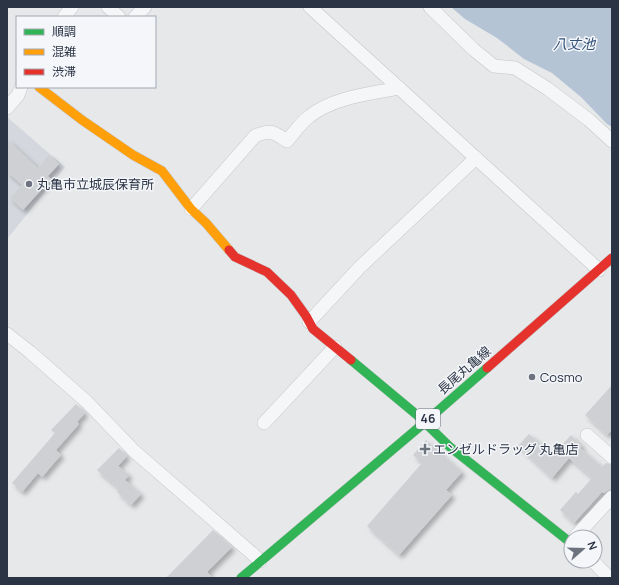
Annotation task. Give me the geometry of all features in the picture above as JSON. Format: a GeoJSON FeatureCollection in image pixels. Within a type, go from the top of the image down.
{"type":"FeatureCollection","features":[{"type":"Feature","properties":{"kind":"street"},"geometry":{"type":"LineString","coordinates":[[65,16],[72,7]]}},
{"type":"Feature","properties":{"kind":"street"},"geometry":{"type":"LineString","coordinates":[[108,7],[118,16]]}},
{"type":"Feature","properties":{"kind":"street"},"geometry":{"type":"LineString","coordinates":[[136,16],[145,7]]}},
{"type":"Feature","properties":{"kind":"street"},"geometry":{"type":"LineString","coordinates":[[310,7],[599,270]]}},
{"type":"Feature","properties":{"kind":"street"},"geometry":{"type":"LineString","coordinates":[[430,7],[473,49],[494,66],[515,68],[548,89],[589,120],[612,141]]}},
{"type":"Feature","properties":{"kind":"street"},"geometry":{"type":"LineString","coordinates":[[7,108],[18,95],[21,88]]}},
{"type":"Feature","properties":{"kind":"street"},"geometry":{"type":"LineString","coordinates":[[40,88],[82,120],[162,171],[191,209],[206,223],[235,257],[268,272],[291,295],[310,322],[313,329],[417,415],[450,448],[563,534]]}},
{"type":"Feature","properties":{"kind":"street"},"geometry":{"type":"LineString","coordinates":[[191,209],[255,136],[265,132],[273,132],[287,141],[309,117],[320,110],[345,100],[399,88]]}},
{"type":"Feature","properties":{"kind":"street"},"geometry":{"type":"LineString","coordinates":[[310,322],[360,267],[476,158]]}},
{"type":"Feature","properties":{"kind":"street","name":"長尾丸亀線"},"geometry":{"type":"LineString","coordinates":[[241,578],[424,423],[612,258]]}},
{"type":"Feature","properties":{"kind":"street"},"geometry":{"type":"LineString","coordinates":[[7,334],[87,402],[134,451],[254,555],[260,562]]}},
{"type":"Feature","properties":{"kind":"street"},"geometry":{"type":"LineString","coordinates":[[264,423],[334,347]]}},
{"type":"Feature","properties":{"kind":"street"},"geometry":{"type":"LineString","coordinates":[[587,435],[612,457]]}},
{"type":"Feature","properties":{"kind":"street"},"geometry":{"type":"LineString","coordinates":[[583,529],[612,498]]}},
{"type":"Feature","properties":{"kind":"street"},"geometry":{"type":"LineString","coordinates":[[601,569],[609,578]]}},
{"type":"Feature","properties":{"kind":"shaded area","name":"丸亀市立城辰保育所"},"geometry":{"type":"Polygon","coordinates":[[[7,117],[65,167],[7,239],[7,117]]]}},
{"type":"Feature","properties":{"kind":"water","name":"八丈池"},"geometry":{"type":"Polygon","coordinates":[[[451,7],[612,7],[612,127],[607,124],[581,97],[552,73],[524,59],[497,38],[465,19],[451,7]]]}},
{"type":"Feature","properties":{"kind":"building"},"geometry":{"type":"Polygon","coordinates":[[[7,139],[38,168],[49,155],[59,164],[48,176],[51,179],[23,210],[10,198],[22,185],[7,172],[7,139]]]}},
{"type":"Feature","properties":{"kind":"building"},"geometry":{"type":"Polygon","coordinates":[[[612,385],[612,430],[607,435],[585,415],[612,385]]]}},
{"type":"Feature","properties":{"kind":"building"},"geometry":{"type":"Polygon","coordinates":[[[76,404],[85,413],[77,422],[79,424],[56,450],[61,455],[42,477],[38,473],[22,492],[12,483],[55,433],[51,430],[76,404]]]}},
{"type":"Feature","properties":{"kind":"building"},"geometry":{"type":"Polygon","coordinates":[[[529,434],[553,455],[571,435],[582,446],[580,448],[602,467],[606,463],[612,465],[612,488],[604,493],[602,492],[574,523],[560,510],[576,492],[578,494],[592,478],[569,458],[552,478],[518,446],[529,434]]]}},
{"type":"Feature","properties":{"kind":"building"},"geometry":{"type":"Polygon","coordinates":[[[426,440],[462,472],[446,490],[452,495],[399,555],[367,526],[422,463],[413,455],[426,440]]]}},
{"type":"Feature","properties":{"kind":"building"},"geometry":{"type":"Polygon","coordinates":[[[119,448],[127,456],[118,466],[129,475],[125,480],[141,494],[131,505],[117,492],[119,489],[97,470],[119,448]]]}},
{"type":"Feature","properties":{"kind":"building"},"geometry":{"type":"Polygon","coordinates":[[[213,530],[232,547],[207,572],[213,578],[166,578],[213,530]]]}},
{"type":"Feature","properties":{"kind":"traffic: fast"},"geometry":{"type":"LineString","coordinates":[[351,360],[417,415],[450,447],[563,537]]}},
{"type":"Feature","properties":{"kind":"traffic: fast"},"geometry":{"type":"LineString","coordinates":[[241,578],[487,368]]}},
{"type":"Feature","properties":{"kind":"traffic: slow"},"geometry":{"type":"LineString","coordinates":[[40,88],[82,120],[133,155],[162,171],[191,209],[206,223],[229,250]]}},
{"type":"Feature","properties":{"kind":"traffic: jam"},"geometry":{"type":"LineString","coordinates":[[229,250],[235,257],[267,272],[291,295],[313,329],[351,360]]}},
{"type":"Feature","properties":{"kind":"traffic: jam"},"geometry":{"type":"LineString","coordinates":[[487,368],[612,258]]}},
{"type":"Feature","properties":{"kind":"place","name":"丸亀市立城辰保育所"},"geometry":{"type":"Point","coordinates":[29,184]}},
{"type":"Feature","properties":{"kind":"place","name":"Cosmo"},"geometry":{"type":"Point","coordinates":[532,377]}},
{"type":"Feature","properties":{"kind":"place","name":"エンゼルドラッグ 丸亀店"},"geometry":{"type":"Point","coordinates":[425,449]}}]}
